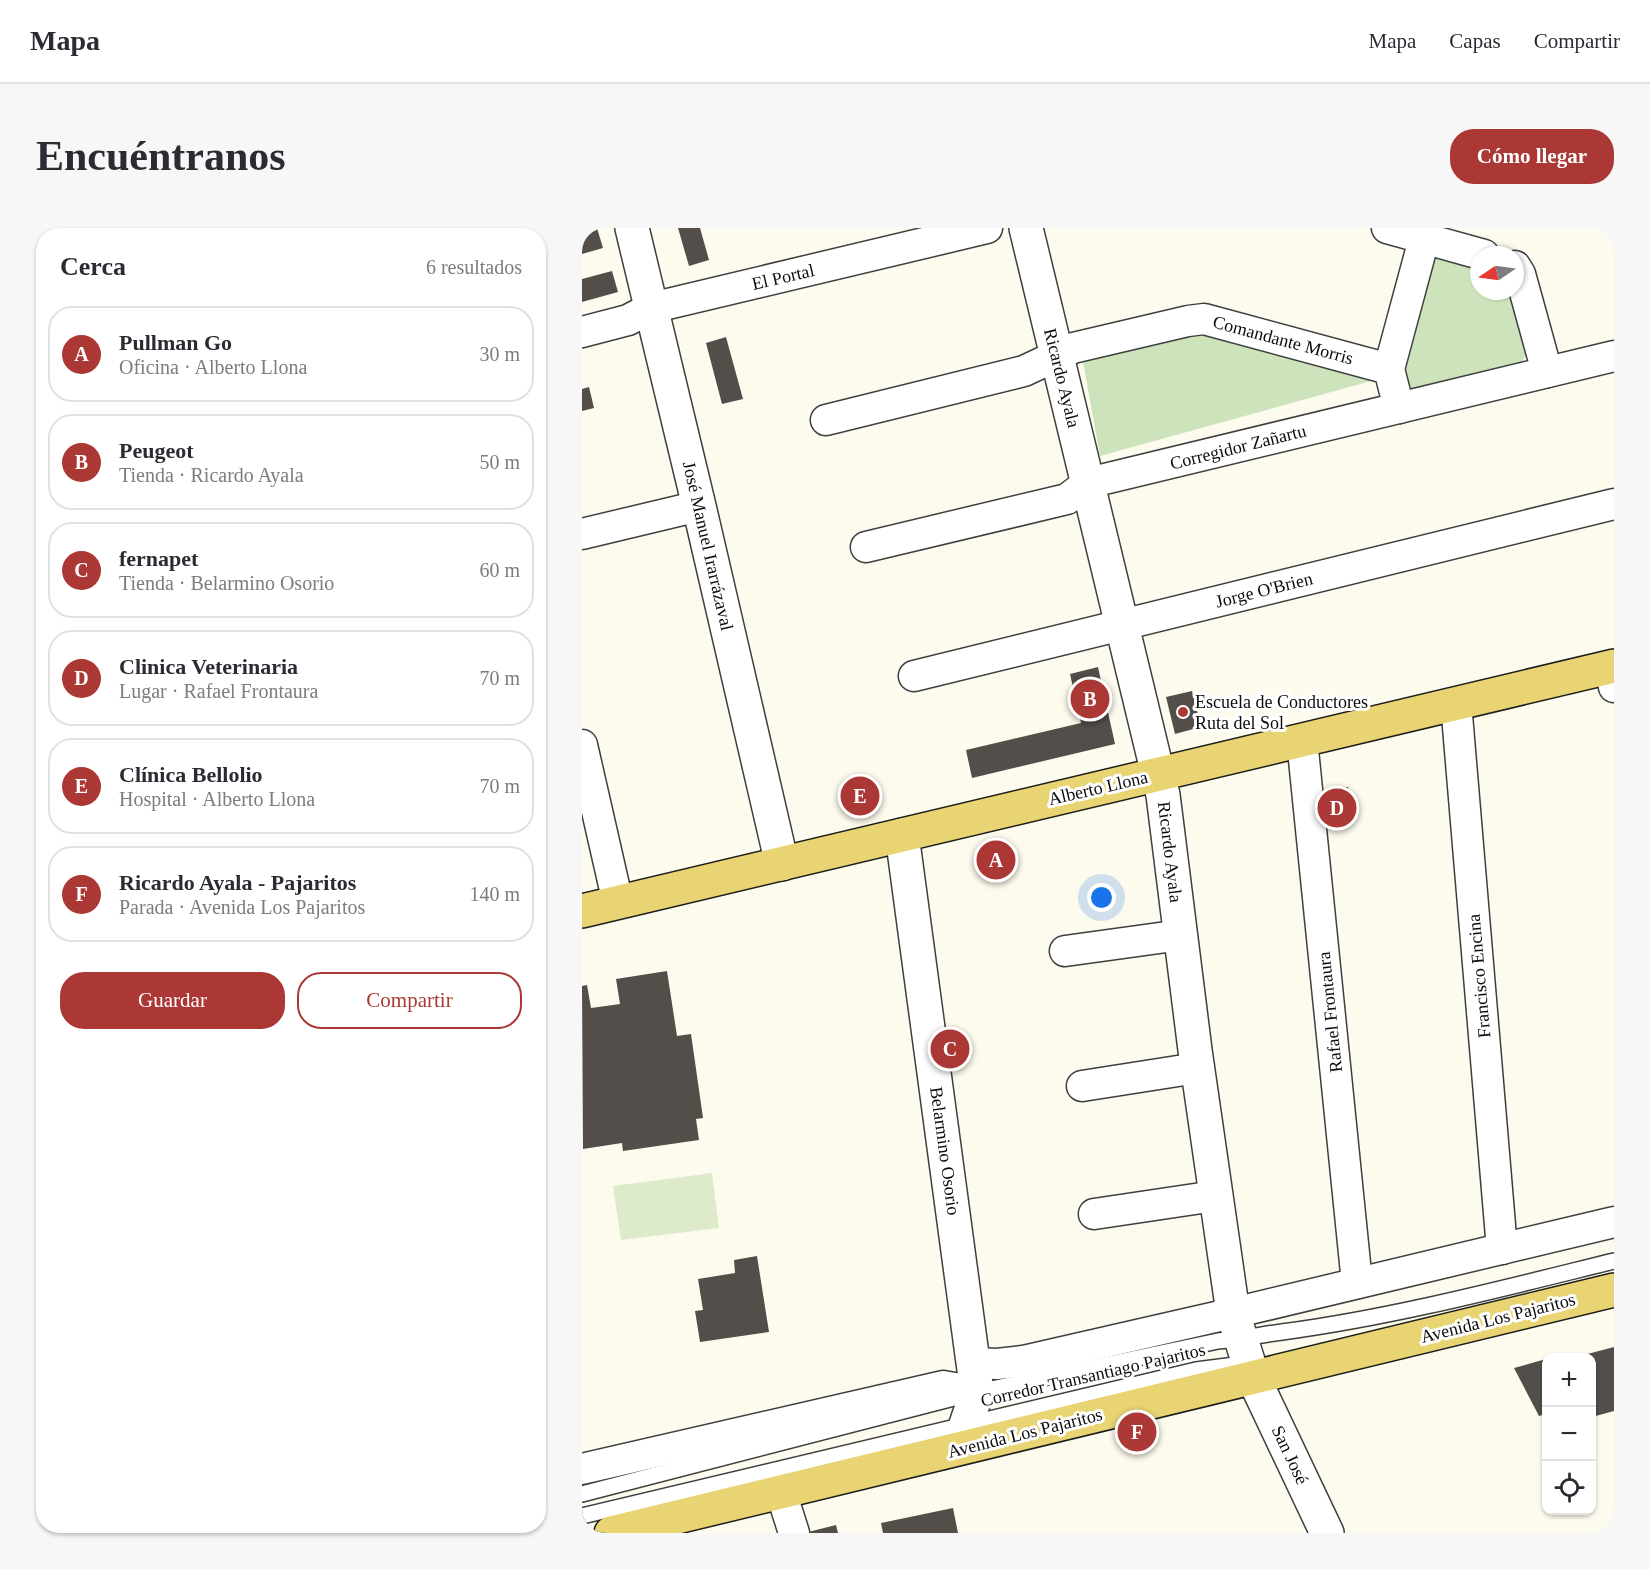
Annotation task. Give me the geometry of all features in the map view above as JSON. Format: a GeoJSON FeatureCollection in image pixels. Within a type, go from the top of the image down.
{"type":"FeatureCollection","features":[{"type":"Feature","properties":{"kind":"main road","name":"Alberto Llona"},"geometry":{"type":"LineString","coordinates":[[582,911],[1456,703],[1613,673]]}},
{"type":"Feature","properties":{"kind":"main road","name":"Avenida Los Pajaritos"},"geometry":{"type":"LineString","coordinates":[[616,1532],[939,1454],[1244,1348],[1614,1290]]}},
{"type":"Feature","properties":{"kind":"street","name":"José Manuel Irarrázaval"},"geometry":{"type":"LineString","coordinates":[[632,228],[782,864]]}},
{"type":"Feature","properties":{"kind":"street","name":"El Portal"},"geometry":{"type":"LineString","coordinates":[[582,332],[628,320],[651,308],[987,228]]}},
{"type":"Feature","properties":{"kind":"street","name":"Ricardo Ayala"},"geometry":{"type":"LineString","coordinates":[[1026,228],[1159,774],[1215,1196],[1244,1348]]}},
{"type":"Feature","properties":{"kind":"street"},"geometry":{"type":"LineString","coordinates":[[1387,228],[1425,233],[1470,250]]}},
{"type":"Feature","properties":{"kind":"street"},"geometry":{"type":"LineString","coordinates":[[1399,408],[1389,369],[1425,233]]}},
{"type":"Feature","properties":{"kind":"street"},"geometry":{"type":"LineString","coordinates":[[1524,289],[1547,372]]}},
{"type":"Feature","properties":{"kind":"street","name":"Comandante Morris"},"geometry":{"type":"LineString","coordinates":[[826,420],[1024,370],[1073,348],[1204,319],[1389,369]]}},
{"type":"Feature","properties":{"kind":"street","name":"Corregidor Zañartu"},"geometry":{"type":"LineString","coordinates":[[866,547],[1067,499],[1088,483],[1614,356]]}},
{"type":"Feature","properties":{"kind":"street","name":"Jorge O'Brien"},"geometry":{"type":"LineString","coordinates":[[914,676],[1614,504]]}},
{"type":"Feature","properties":{"kind":"street"},"geometry":{"type":"LineString","coordinates":[[582,534],[699,506]]}},
{"type":"Feature","properties":{"kind":"street","name":"Francisco Encina"},"geometry":{"type":"LineString","coordinates":[[1456,703],[1502,1249]]}},
{"type":"Feature","properties":{"kind":"street","name":"Rafael Frontaura"},"geometry":{"type":"LineString","coordinates":[[1302,740],[1357,1283]]}},
{"type":"Feature","properties":{"kind":"street"},"geometry":{"type":"LineString","coordinates":[[582,745],[618,903]]}},
{"type":"Feature","properties":{"kind":"street","name":"Belarmino Osorio"},"geometry":{"type":"LineString","coordinates":[[902,835],[975,1378],[967,1424],[963,1433],[939,1454]]}},
{"type":"Feature","properties":{"kind":"street"},"geometry":{"type":"LineString","coordinates":[[1065,951],[1181,935]]}},
{"type":"Feature","properties":{"kind":"street"},"geometry":{"type":"LineString","coordinates":[[1082,1086],[1197,1068]]}},
{"type":"Feature","properties":{"kind":"street"},"geometry":{"type":"LineString","coordinates":[[1094,1214],[1215,1196]]}},
{"type":"Feature","properties":{"kind":"street","name":"Avenida Los Pajaritos"},"geometry":{"type":"LineString","coordinates":[[582,1469],[975,1378],[997,1364],[1244,1348],[1357,1283],[1614,1222]]}},
{"type":"Feature","properties":{"kind":"street","name":"San José"},"geometry":{"type":"LineString","coordinates":[[1244,1348],[1327,1533]]}},
{"type":"Feature","properties":{"kind":"street"},"geometry":{"type":"LineString","coordinates":[[782,1492],[794,1533]]}},
{"type":"Feature","properties":{"kind":"lane","name":"Corredor Transantiago Pajaritos"},"geometry":{"type":"LineString","coordinates":[[582,1516],[1196,1370],[1244,1348],[1614,1261]]}},
{"type":"Feature","properties":{"kind":"lane","name":"Corredor Transantiago Pajaritos"},"geometry":{"type":"LineString","coordinates":[[1244,1348],[1302,1357],[1614,1280]]}},
{"type":"Feature","properties":{"kind":"lane","name":"Corredor Transantiago Pajaritos"},"geometry":{"type":"LineString","coordinates":[[582,1494],[975,1378]]}},
{"type":"Feature","properties":{"kind":"green space"},"geometry":{"type":"Polygon","coordinates":[[[1433,251],[1470,261],[1470,300],[1515,300],[1527,352],[1522,363],[1413,390],[1406,383],[1404,365],[1433,251]]]}},
{"type":"Feature","properties":{"kind":"green space"},"geometry":{"type":"Polygon","coordinates":[[[1201,333],[1368,368],[1371,381],[1100,456],[1082,356],[1201,333]]]}},
{"type":"Feature","properties":{"kind":"green space"},"geometry":{"type":"Polygon","coordinates":[[[712,1173],[719,1228],[621,1240],[613,1186],[712,1173]]]}},
{"type":"Feature","properties":{"kind":"building"},"geometry":{"type":"Polygon","coordinates":[[[582,228],[597,228],[603,248],[582,254],[582,228]]]}},
{"type":"Feature","properties":{"kind":"building"},"geometry":{"type":"Polygon","coordinates":[[[678,228],[700,228],[709,260],[689,266],[678,228]]]}},
{"type":"Feature","properties":{"kind":"building"},"geometry":{"type":"Polygon","coordinates":[[[612,271],[618,292],[582,302],[582,279],[612,271]]]}},
{"type":"Feature","properties":{"kind":"building"},"geometry":{"type":"Polygon","coordinates":[[[726,337],[743,399],[722,404],[706,343],[726,337]]]}},
{"type":"Feature","properties":{"kind":"building"},"geometry":{"type":"Polygon","coordinates":[[[589,387],[594,408],[582,411],[582,389],[589,387]]]}},
{"type":"Feature","properties":{"kind":"building"},"geometry":{"type":"Polygon","coordinates":[[[1098,667],[1115,744],[972,778],[966,750],[1081,723],[1070,674],[1098,667]]]}},
{"type":"Feature","properties":{"kind":"building","name":"Escuela de Conductores Ruta del Sol"},"geometry":{"type":"Polygon","coordinates":[[[1192,691],[1201,727],[1175,734],[1166,697],[1192,691]]]}},
{"type":"Feature","properties":{"kind":"building"},"geometry":{"type":"Polygon","coordinates":[[[1348,787],[1353,824],[1325,828],[1321,791],[1348,787]]]}},
{"type":"Feature","properties":{"kind":"building"},"geometry":{"type":"Polygon","coordinates":[[[667,971],[677,1036],[691,1034],[703,1118],[696,1119],[699,1140],[623,1151],[622,1143],[583,1149],[582,986],[587,985],[591,1008],[620,1004],[616,979],[667,971]]]}},
{"type":"Feature","properties":{"kind":"building"},"geometry":{"type":"Polygon","coordinates":[[[757,1256],[769,1332],[700,1342],[695,1311],[703,1310],[698,1279],[735,1273],[734,1260],[757,1256]]]}},
{"type":"Feature","properties":{"kind":"building"},"geometry":{"type":"Polygon","coordinates":[[[1614,1347],[1614,1411],[1596,1416],[1596,1353],[1591,1353],[1614,1347]]]}},
{"type":"Feature","properties":{"kind":"building"},"geometry":{"type":"Polygon","coordinates":[[[1542,1360],[1542,1415],[1539,1416],[1514,1368],[1542,1360]]]}},
{"type":"Feature","properties":{"kind":"building"},"geometry":{"type":"Polygon","coordinates":[[[953,1508],[958,1533],[883,1533],[881,1523],[953,1508]]]}},
{"type":"Feature","properties":{"kind":"building"},"geometry":{"type":"Polygon","coordinates":[[[836,1525],[838,1533],[808,1533],[808,1532],[836,1525]]]}},
{"type":"Feature","properties":{"kind":"place","name":"Peugeot"},"geometry":{"type":"Point","coordinates":[1090,699]}},
{"type":"Feature","properties":{"kind":"place","name":"Escuela de Conductores Ruta del Sol"},"geometry":{"type":"Point","coordinates":[1183,712]}},
{"type":"Feature","properties":{"kind":"place","name":"Clínica Bellolio"},"geometry":{"type":"Point","coordinates":[860,796]}},
{"type":"Feature","properties":{"kind":"place","name":"Clinica Veterinaria"},"geometry":{"type":"Point","coordinates":[1337,808]}},
{"type":"Feature","properties":{"kind":"place","name":"Pullman Go"},"geometry":{"type":"Point","coordinates":[996,860]}},
{"type":"Feature","properties":{"kind":"place","name":"fernapet"},"geometry":{"type":"Point","coordinates":[950,1049]}},
{"type":"Feature","properties":{"kind":"place","name":"Ricardo Ayala - Pajaritos"},"geometry":{"type":"Point","coordinates":[1137,1432]}}]}
